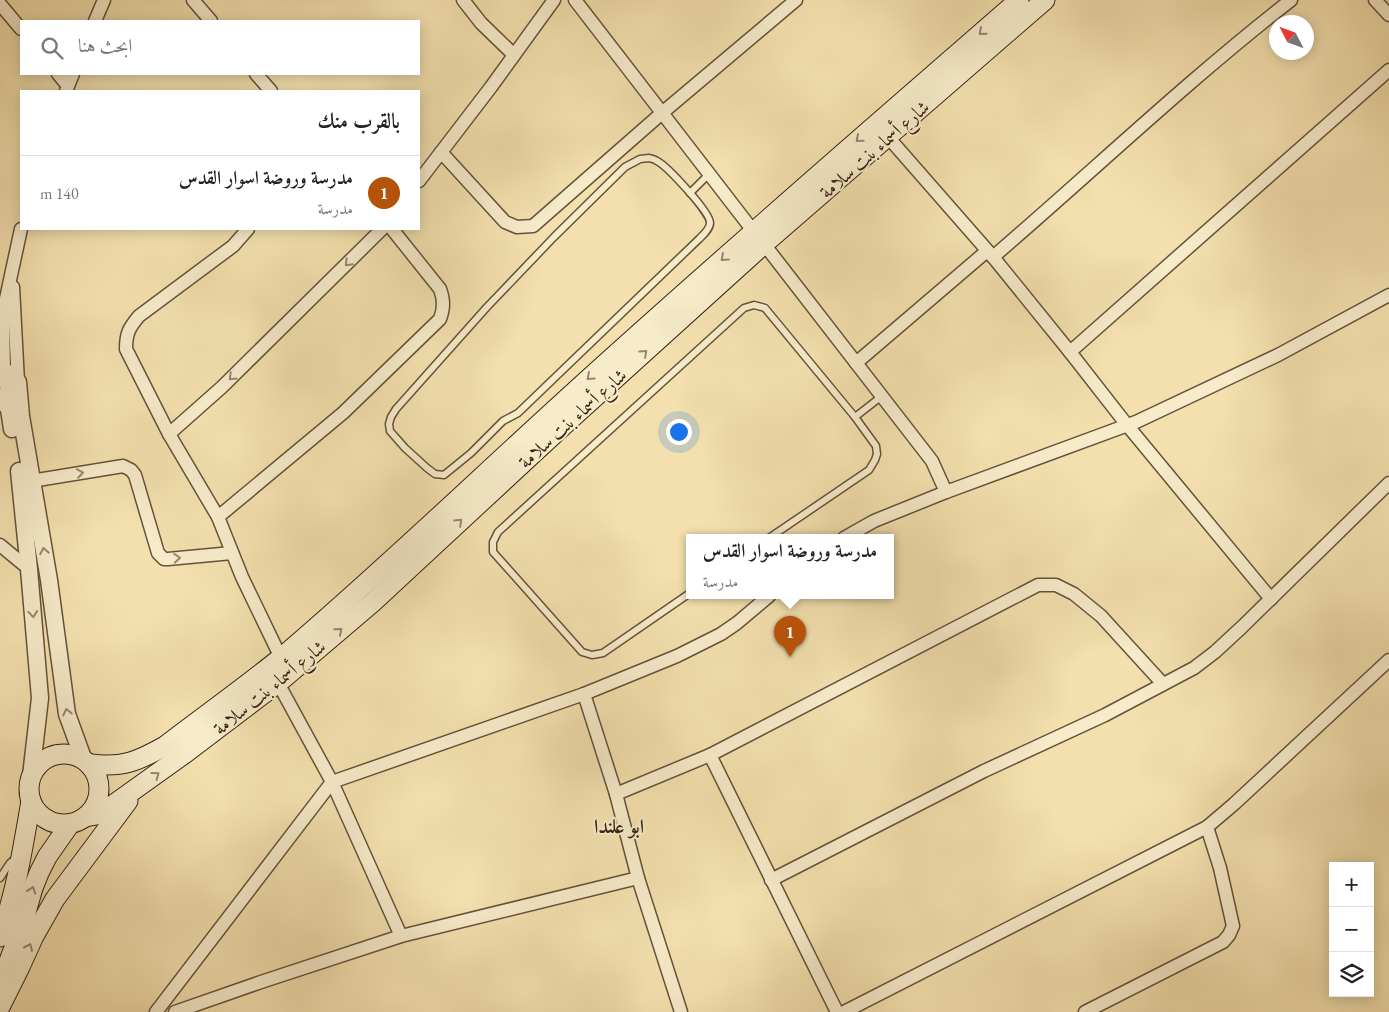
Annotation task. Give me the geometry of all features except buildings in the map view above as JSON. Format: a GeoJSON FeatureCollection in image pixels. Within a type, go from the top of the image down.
{"type":"FeatureCollection","features":[{"type":"Feature","properties":{"kind":"main road","name":"شارع أسماء بنت سلامة"},"geometry":{"type":"LineString","coordinates":[[78,821],[97,815],[110,808],[136,789],[278,683],[372,603],[564,425],[759,238],[1019,0]]}},
{"type":"Feature","properties":{"kind":"main road","name":"شارع أسماء بنت سلامة"},"geometry":{"type":"LineString","coordinates":[[87,761],[108,766],[127,763],[147,756],[165,746],[281,658],[396,557],[569,396],[759,238],[888,137],[1045,0]]}},
{"type":"Feature","properties":{"kind":"main road"},"geometry":{"type":"LineString","coordinates":[[0,986],[33,888],[47,857],[78,821],[96,805],[100,795],[100,784],[97,774],[87,761],[68,753],[52,755],[39,763],[31,776],[28,788],[31,801],[37,812],[46,820],[58,824],[78,821]]}},
{"type":"Feature","properties":{"kind":"main road"},"geometry":{"type":"LineString","coordinates":[[0,1007],[54,899],[136,789]]}},
{"type":"Feature","properties":{"kind":"main road"},"geometry":{"type":"LineString","coordinates":[[0,937],[10,910],[23,853],[31,801]]}},
{"type":"Feature","properties":{"kind":"street"},"geometry":{"type":"LineString","coordinates":[[95,20],[104,0]]}},
{"type":"Feature","properties":{"kind":"street"},"geometry":{"type":"LineString","coordinates":[[193,0],[210,20]]}},
{"type":"Feature","properties":{"kind":"street"},"geometry":{"type":"LineString","coordinates":[[463,0],[482,23],[514,55]]}},
{"type":"Feature","properties":{"kind":"street"},"geometry":{"type":"LineString","coordinates":[[420,180],[491,87],[554,0]]}},
{"type":"Feature","properties":{"kind":"street"},"geometry":{"type":"LineString","coordinates":[[575,0],[932,461],[946,492]]}},
{"type":"Feature","properties":{"kind":"street"},"geometry":{"type":"LineString","coordinates":[[441,152],[506,222],[517,227],[533,226],[662,113],[796,0]]}},
{"type":"Feature","properties":{"kind":"street"},"geometry":{"type":"LineString","coordinates":[[856,363],[1058,201],[1232,48],[1291,0]]}},
{"type":"Feature","properties":{"kind":"street"},"geometry":{"type":"LineString","coordinates":[[1374,0],[1389,15]]}},
{"type":"Feature","properties":{"kind":"street"},"geometry":{"type":"LineString","coordinates":[[0,4],[20,28]]}},
{"type":"Feature","properties":{"kind":"street"},"geometry":{"type":"LineString","coordinates":[[1070,352],[1389,70]]}},
{"type":"Feature","properties":{"kind":"street"},"geometry":{"type":"LineString","coordinates":[[59,75],[69,84]]}},
{"type":"Feature","properties":{"kind":"street"},"geometry":{"type":"LineString","coordinates":[[257,75],[270,90]]}},
{"type":"Feature","properties":{"kind":"street"},"geometry":{"type":"LineString","coordinates":[[888,137],[990,254],[1070,352],[1127,426],[1271,599]]}},
{"type":"Feature","properties":{"kind":"street"},"geometry":{"type":"LineString","coordinates":[[21,230],[5,303],[2,333],[4,403],[27,482],[49,580],[67,714],[87,761]]}},
{"type":"Feature","properties":{"kind":"street"},"geometry":{"type":"LineString","coordinates":[[247,230],[233,246],[140,316],[128,331],[126,349],[169,434],[218,518],[232,553],[281,658]]}},
{"type":"Feature","properties":{"kind":"street"},"geometry":{"type":"LineString","coordinates":[[169,434],[235,374],[381,230]]}},
{"type":"Feature","properties":{"kind":"street"},"geometry":{"type":"LineString","coordinates":[[218,518],[343,413],[440,319],[444,308],[440,289],[393,230]]}},
{"type":"Feature","properties":{"kind":"street"},"geometry":{"type":"LineString","coordinates":[[12,272],[18,382],[27,482],[29,569],[40,698],[31,776]]}},
{"type":"Feature","properties":{"kind":"street"},"geometry":{"type":"LineString","coordinates":[[850,534],[874,521],[946,492],[1127,426],[1278,356],[1389,295]]}},
{"type":"Feature","properties":{"kind":"street"},"geometry":{"type":"LineString","coordinates":[[2,368],[18,382]]}},
{"type":"Feature","properties":{"kind":"street"},"geometry":{"type":"LineString","coordinates":[[27,482],[123,466],[127,467],[135,475],[158,553],[161,556],[168,559],[232,553]]}},
{"type":"Feature","properties":{"kind":"street"},"geometry":{"type":"LineString","coordinates":[[771,880],[976,775],[1105,715],[1194,668],[1215,652],[1271,599],[1389,483]]}},
{"type":"Feature","properties":{"kind":"street"},"geometry":{"type":"LineString","coordinates":[[0,545],[29,569]]}},
{"type":"Feature","properties":{"kind":"street"},"geometry":{"type":"LineString","coordinates":[[616,794],[710,755],[1038,585],[1056,585],[1064,588],[1081,600],[1101,616],[1163,684]]}},
{"type":"Feature","properties":{"kind":"street"},"geometry":{"type":"LineString","coordinates":[[156,1012],[332,782],[584,694],[677,656],[720,634],[766,599]]}},
{"type":"Feature","properties":{"kind":"street"},"geometry":{"type":"LineString","coordinates":[[844,1012],[1012,928],[1207,826],[1234,804],[1389,660]]}},
{"type":"Feature","properties":{"kind":"street"},"geometry":{"type":"LineString","coordinates":[[278,683],[332,782],[400,936]]}},
{"type":"Feature","properties":{"kind":"street"},"geometry":{"type":"LineString","coordinates":[[584,694],[616,794],[676,1011]]}},
{"type":"Feature","properties":{"kind":"street"},"geometry":{"type":"LineString","coordinates":[[710,755],[837,1012]]}},
{"type":"Feature","properties":{"kind":"street"},"geometry":{"type":"LineString","coordinates":[[1085,1012],[1223,942],[1229,935],[1232,926],[1220,868],[1207,826]]}},
{"type":"Feature","properties":{"kind":"street"},"geometry":{"type":"LineString","coordinates":[[175,1012],[400,936],[638,878]]}},
{"type":"Feature","properties":{"kind":"lane"},"geometry":{"type":"LineString","coordinates":[[649,158],[657,161],[690,193],[709,217],[709,228],[518,413],[503,421],[453,469],[444,475],[435,474],[390,431],[390,418],[465,331],[554,237],[625,167],[640,159],[649,158]]}},
{"type":"Feature","properties":{"kind":"lane"},"geometry":{"type":"LineString","coordinates":[[690,193],[709,174]]}},
{"type":"Feature","properties":{"kind":"lane"},"geometry":{"type":"LineString","coordinates":[[686,596],[603,653],[592,655],[582,652],[499,559],[493,552],[493,542],[498,532],[744,308],[754,305],[764,308],[855,417],[876,446],[878,454],[870,470],[776,534]]}},
{"type":"Feature","properties":{"kind":"lane"},"geometry":{"type":"LineString","coordinates":[[855,417],[882,396]]}},
{"type":"Feature","properties":{"kind":"lane"},"geometry":{"type":"LineString","coordinates":[[0,878],[10,863],[23,853]]}},
{"type":"Feature","properties":{"kind":"place","name":"مدرسة وروضة اسوار القدس"},"geometry":{"type":"Point","coordinates":[790,657]}},
{"type":"Feature","properties":{"kind":"district","name":"ابو علندا"},"geometry":{"type":"Point","coordinates":[619,826]}}]}
